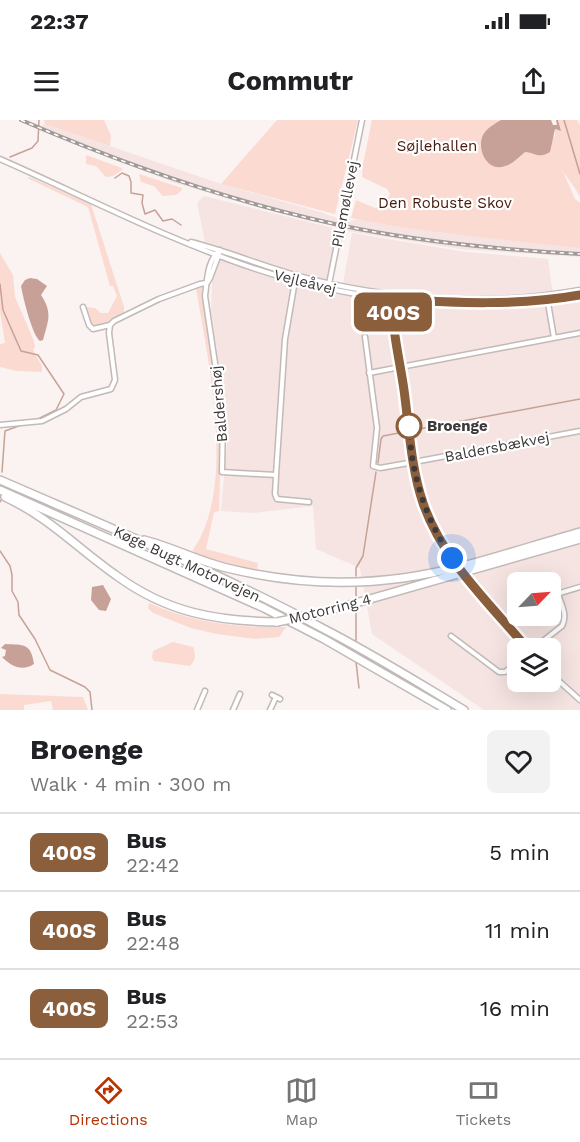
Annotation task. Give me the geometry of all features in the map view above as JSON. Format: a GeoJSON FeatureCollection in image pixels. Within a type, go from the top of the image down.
{"type":"FeatureCollection","features":[{"type":"Feature","properties":{"kind":"highway","name":"Køge Bugt Motorvejen"},"geometry":{"type":"LineString","coordinates":[[0,480],[227,581],[322,628],[464,710]]}},
{"type":"Feature","properties":{"kind":"highway","name":"Køge Bugt Motorvejen"},"geometry":{"type":"LineString","coordinates":[[0,490],[264,608],[324,639],[447,710]]}},
{"type":"Feature","properties":{"kind":"highway","name":"Motorring 4"},"geometry":{"type":"LineString","coordinates":[[0,494],[45,518],[116,576],[148,596],[186,612],[240,621],[277,622],[321,613],[580,539]]}},
{"type":"Feature","properties":{"kind":"highway","name":"Motorring 4"},"geometry":{"type":"LineString","coordinates":[[127,536],[227,568],[275,577],[332,582],[403,578],[442,570],[580,532]]}},
{"type":"Feature","properties":{"kind":"highway"},"geometry":{"type":"LineString","coordinates":[[539,550],[555,550],[580,543]]}},
{"type":"Feature","properties":{"kind":"street","name":"Pilemøllevej"},"geometry":{"type":"LineString","coordinates":[[328,289],[362,120]]}},
{"type":"Feature","properties":{"kind":"street","name":"Vejleåvej"},"geometry":{"type":"LineString","coordinates":[[0,159],[179,239],[294,280],[328,289],[361,295],[467,302],[580,295]]}},
{"type":"Feature","properties":{"kind":"street","name":"Vejleåvej"},"geometry":{"type":"LineString","coordinates":[[218,253],[296,275],[393,296]]}},
{"type":"Feature","properties":{"kind":"street","name":"Baldershøj"},"geometry":{"type":"LineString","coordinates":[[218,253],[206,277],[205,296],[223,417],[222,472],[276,475]]}},
{"type":"Feature","properties":{"kind":"street"},"geometry":{"type":"LineString","coordinates":[[296,275],[284,348],[275,494],[277,499],[309,502]]}},
{"type":"Feature","properties":{"kind":"street"},"geometry":{"type":"LineString","coordinates":[[83,307],[89,325],[93,329],[110,325],[159,299],[206,283]]}},
{"type":"Feature","properties":{"kind":"street","name":"Vejleåvej"},"geometry":{"type":"LineString","coordinates":[[547,297],[580,290]]}},
{"type":"Feature","properties":{"kind":"street"},"geometry":{"type":"LineString","coordinates":[[361,295],[388,301],[392,306]]}},
{"type":"Feature","properties":{"kind":"street"},"geometry":{"type":"LineString","coordinates":[[393,296],[392,306],[419,492],[433,528],[452,558],[518,638]]}},
{"type":"Feature","properties":{"kind":"street"},"geometry":{"type":"LineString","coordinates":[[547,297],[554,338]]}},
{"type":"Feature","properties":{"kind":"street"},"geometry":{"type":"LineString","coordinates":[[0,425],[42,421],[66,409],[81,397],[107,391],[113,387],[115,380],[110,325]]}},
{"type":"Feature","properties":{"kind":"street"},"geometry":{"type":"LineString","coordinates":[[365,337],[369,373],[580,333]]}},
{"type":"Feature","properties":{"kind":"street","name":"Baldersbækvej"},"geometry":{"type":"LineString","coordinates":[[369,373],[377,428],[373,466],[380,468],[580,431]]}},
{"type":"Feature","properties":{"kind":"street"},"geometry":{"type":"LineString","coordinates":[[561,593],[580,587]]}},
{"type":"Feature","properties":{"kind":"street"},"geometry":{"type":"LineString","coordinates":[[561,603],[565,622],[561,625]]}},
{"type":"Feature","properties":{"kind":"street"},"geometry":{"type":"LineString","coordinates":[[546,638],[560,626]]}},
{"type":"Feature","properties":{"kind":"street"},"geometry":{"type":"LineString","coordinates":[[451,636],[499,672],[507,670]]}},
{"type":"Feature","properties":{"kind":"street"},"geometry":{"type":"LineString","coordinates":[[561,684],[580,700]]}},
{"type":"Feature","properties":{"kind":"street"},"geometry":{"type":"LineString","coordinates":[[197,710],[205,691]]}},
{"type":"Feature","properties":{"kind":"street"},"geometry":{"type":"LineString","coordinates":[[233,710],[240,694]]}},
{"type":"Feature","properties":{"kind":"street"},"geometry":{"type":"LineString","coordinates":[[270,710],[276,697]]}},
{"type":"Feature","properties":{"kind":"shaded area"},"geometry":{"type":"Polygon","coordinates":[[[501,120],[551,120],[553,125],[557,125],[556,120],[558,120],[561,131],[555,129],[550,152],[540,155],[525,152],[511,164],[493,166],[482,153],[481,141],[487,130],[501,120]]]}},
{"type":"Feature","properties":{"kind":"shaded area"},"geometry":{"type":"Polygon","coordinates":[[[45,124],[221,184],[320,212],[337,218],[340,221],[339,225],[335,227],[175,183],[44,132],[42,125],[45,124]]]}},
{"type":"Feature","properties":{"kind":"shaded area"},"geometry":{"type":"Polygon","coordinates":[[[204,196],[337,229],[325,292],[341,295],[352,233],[466,252],[548,259],[554,302],[580,298],[580,710],[484,710],[372,634],[360,568],[316,549],[313,506],[253,513],[221,511],[227,442],[226,416],[211,310],[212,282],[225,248],[205,242],[197,203],[204,196]]]}},
{"type":"Feature","properties":{"kind":"shaded area"},"geometry":{"type":"Polygon","coordinates":[[[357,219],[442,233],[580,248],[580,257],[460,249],[348,231],[346,223],[357,219]]]}},
{"type":"Feature","properties":{"kind":"shaded area"},"geometry":{"type":"Polygon","coordinates":[[[37,279],[47,286],[41,295],[47,307],[48,317],[43,340],[40,341],[31,324],[21,286],[25,280],[37,279]]]}},
{"type":"Feature","properties":{"kind":"shaded area"},"geometry":{"type":"Polygon","coordinates":[[[103,585],[111,599],[106,611],[99,610],[91,600],[92,587],[103,585]]]}},
{"type":"Feature","properties":{"kind":"shaded area"},"geometry":{"type":"Polygon","coordinates":[[[5,644],[26,646],[31,652],[34,664],[21,668],[9,663],[2,657],[5,656],[6,650],[1,648],[5,644]]]}},
{"type":"Feature","properties":{"kind":"green space"},"geometry":{"type":"Polygon","coordinates":[[[44,120],[104,120],[111,136],[110,146],[45,124],[44,120]]]}},
{"type":"Feature","properties":{"kind":"green space","name":"Den Robuste Skov"},"geometry":{"type":"Polygon","coordinates":[[[277,120],[358,120],[335,214],[221,184],[277,120]]]}},
{"type":"Feature","properties":{"kind":"green space","name":"Søjlehallen"},"geometry":{"type":"Polygon","coordinates":[[[372,120],[501,120],[492,125],[517,159],[525,152],[555,136],[555,129],[561,131],[558,120],[577,120],[580,126],[580,197],[558,165],[575,199],[580,203],[580,248],[437,232],[351,218],[356,200],[375,208],[383,207],[390,194],[387,189],[362,177],[372,120]]]}},
{"type":"Feature","properties":{"kind":"green space"},"geometry":{"type":"Polygon","coordinates":[[[86,155],[122,168],[122,170],[113,176],[106,177],[96,166],[86,164],[86,155]]]}},
{"type":"Feature","properties":{"kind":"green space"},"geometry":{"type":"Polygon","coordinates":[[[139,174],[182,188],[181,191],[176,195],[163,196],[154,186],[141,182],[139,174]]]}},
{"type":"Feature","properties":{"kind":"green space"},"geometry":{"type":"Polygon","coordinates":[[[30,177],[91,204],[124,307],[124,314],[104,325],[91,326],[86,307],[95,308],[101,313],[108,313],[117,296],[113,286],[110,286],[88,207],[27,178],[30,177]]]}},
{"type":"Feature","properties":{"kind":"green space"},"geometry":{"type":"Polygon","coordinates":[[[0,253],[13,275],[15,297],[34,341],[33,350],[42,366],[42,372],[17,371],[0,367],[0,344],[5,343],[0,311],[0,253]]]}},
{"type":"Feature","properties":{"kind":"green space"},"geometry":{"type":"Polygon","coordinates":[[[202,286],[222,420],[219,511],[214,512],[206,549],[258,563],[257,571],[194,554],[193,550],[206,523],[214,492],[216,458],[216,422],[212,386],[196,288],[202,286]]]}},
{"type":"Feature","properties":{"kind":"green space"},"geometry":{"type":"Polygon","coordinates":[[[149,603],[182,615],[216,623],[286,627],[279,637],[255,639],[217,634],[191,628],[153,613],[148,608],[149,603]]]}},
{"type":"Feature","properties":{"kind":"green space"},"geometry":{"type":"Polygon","coordinates":[[[173,642],[193,647],[195,657],[190,666],[154,661],[153,651],[173,642]]]}},
{"type":"Feature","properties":{"kind":"green space"},"geometry":{"type":"Polygon","coordinates":[[[0,694],[83,697],[88,710],[53,710],[51,701],[24,705],[24,710],[0,710],[0,694]]]}},
{"type":"Feature","properties":{"kind":"waterway"},"geometry":{"type":"LineString","coordinates":[[10,157],[32,148],[38,141],[39,120]]}},
{"type":"Feature","properties":{"kind":"waterway"},"geometry":{"type":"LineString","coordinates":[[564,120],[580,174]]}},
{"type":"Feature","properties":{"kind":"waterway"},"geometry":{"type":"LineString","coordinates":[[115,178],[122,173],[129,176],[131,193],[143,195],[142,203],[145,214],[155,210],[163,221],[172,219],[181,225]]}},
{"type":"Feature","properties":{"kind":"waterway"},"geometry":{"type":"LineString","coordinates":[[0,284],[3,310],[21,351],[38,355],[64,394],[56,410],[38,419]]}},
{"type":"Feature","properties":{"kind":"waterway"},"geometry":{"type":"LineString","coordinates":[[414,430],[580,399]]}},
{"type":"Feature","properties":{"kind":"waterway"},"geometry":{"type":"LineString","coordinates":[[2,472],[5,431],[24,424]]}},
{"type":"Feature","properties":{"kind":"waterway"},"geometry":{"type":"LineString","coordinates":[[378,463],[383,436],[404,432]]}},
{"type":"Feature","properties":{"kind":"waterway"},"geometry":{"type":"LineString","coordinates":[[356,576],[356,568],[363,556],[376,472]]}},
{"type":"Feature","properties":{"kind":"waterway"},"geometry":{"type":"LineString","coordinates":[[0,551],[10,566],[12,591],[18,602],[19,615],[35,639],[50,670],[85,687],[90,692],[92,710]]}},
{"type":"Feature","properties":{"kind":"waterway"},"geometry":{"type":"LineString","coordinates":[[356,585],[356,599]]}},
{"type":"Feature","properties":{"kind":"waterway"},"geometry":{"type":"LineString","coordinates":[[356,608],[356,641]]}},
{"type":"Feature","properties":{"kind":"waterway"},"geometry":{"type":"LineString","coordinates":[[356,662],[359,688]]}},
{"type":"Feature","properties":{"kind":"railway"},"geometry":{"type":"LineString","coordinates":[[21,120],[103,154],[187,184],[315,220],[441,242],[580,254]]}},
{"type":"Feature","properties":{"kind":"bus line","name":"400S"},"geometry":{"type":"LineString","coordinates":[[518,638],[441,543],[419,492],[392,306],[393,299],[498,302],[580,295]]}},
{"type":"Feature","properties":{"kind":"place","name":"Broenge"},"geometry":{"type":"Point","coordinates":[409,426]}},
{"type":"Feature","properties":{"kind":"route"},"geometry":{"type":"LineString","coordinates":[[409,426],[419,492],[433,528],[452,558]]}}]}
